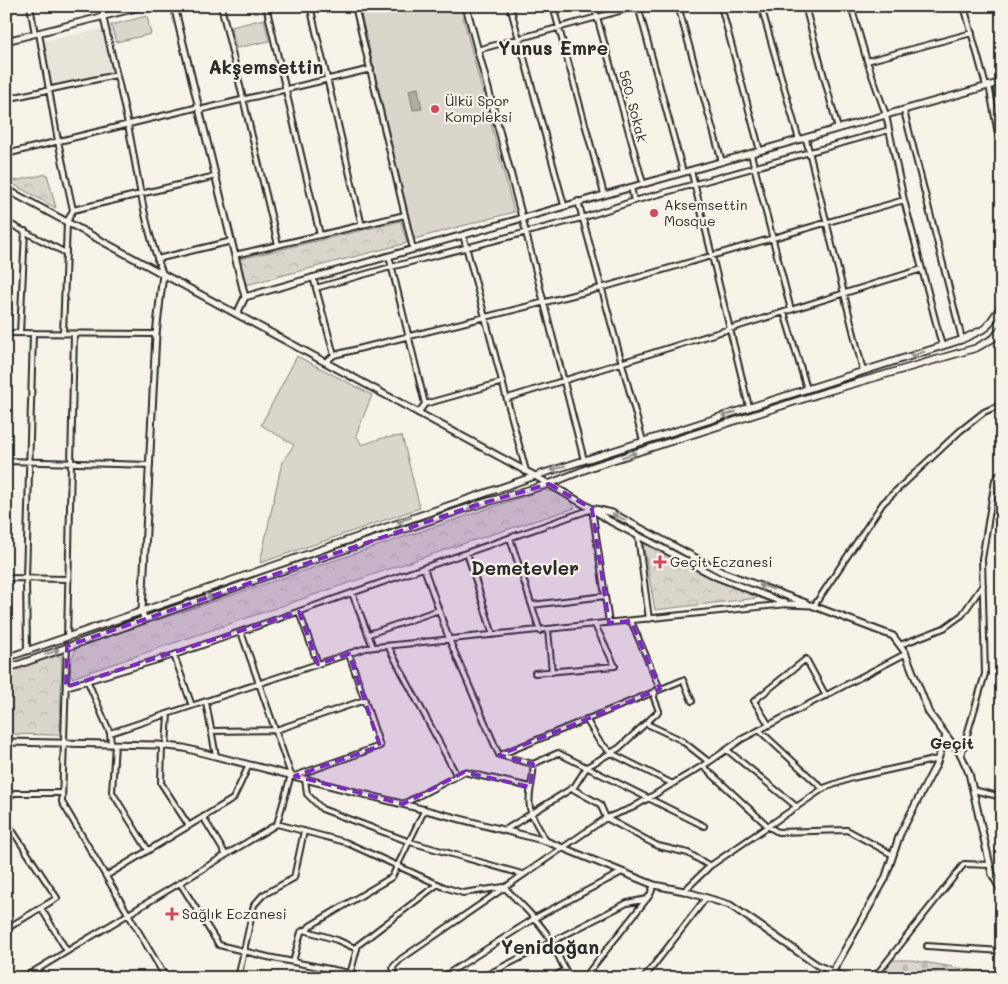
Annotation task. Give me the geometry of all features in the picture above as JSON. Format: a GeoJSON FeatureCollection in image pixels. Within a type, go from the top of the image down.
{"type":"FeatureCollection","features":[{"type":"Feature","properties":{"kind":"main road"},"geometry":{"type":"LineString","coordinates":[[6,658],[535,476],[962,339],[986,328],[1002,305]]}},
{"type":"Feature","properties":{"kind":"main road"},"geometry":{"type":"LineString","coordinates":[[6,668],[473,506],[549,484],[594,466],[825,392],[976,348],[994,338],[1002,328]]}},
{"type":"Feature","properties":{"kind":"street"},"geometry":{"type":"LineString","coordinates":[[30,6],[73,210],[67,222],[63,334]]}},
{"type":"Feature","properties":{"kind":"street"},"geometry":{"type":"LineString","coordinates":[[101,6],[128,124],[141,194],[157,258],[163,274],[156,334],[142,610],[144,619]]}},
{"type":"Feature","properties":{"kind":"street"},"geometry":{"type":"LineString","coordinates":[[6,41],[144,6]]}},
{"type":"Feature","properties":{"kind":"street"},"geometry":{"type":"LineString","coordinates":[[174,6],[245,297],[237,314]]}},
{"type":"Feature","properties":{"kind":"street"},"geometry":{"type":"LineString","coordinates":[[221,6],[278,245]]}},
{"type":"Feature","properties":{"kind":"street"},"geometry":{"type":"LineString","coordinates":[[266,6],[320,235]]}},
{"type":"Feature","properties":{"kind":"street"},"geometry":{"type":"LineString","coordinates":[[310,6],[362,226]]}},
{"type":"Feature","properties":{"kind":"street"},"geometry":{"type":"LineString","coordinates":[[355,6],[413,249]]}},
{"type":"Feature","properties":{"kind":"street"},"geometry":{"type":"LineString","coordinates":[[466,6],[584,460]]}},
{"type":"Feature","properties":{"kind":"street"},"geometry":{"type":"LineString","coordinates":[[510,6],[564,205]]}},
{"type":"Feature","properties":{"kind":"street"},"geometry":{"type":"LineString","coordinates":[[553,6],[604,194]]}},
{"type":"Feature","properties":{"kind":"street","name":"560. Sokak"},"geometry":{"type":"LineString","coordinates":[[594,6],[643,183]]}},
{"type":"Feature","properties":{"kind":"street"},"geometry":{"type":"LineString","coordinates":[[477,50],[638,6],[683,172]]}},
{"type":"Feature","properties":{"kind":"street"},"geometry":{"type":"LineString","coordinates":[[678,6],[722,162]]}},
{"type":"Feature","properties":{"kind":"street"},"geometry":{"type":"LineString","coordinates":[[721,6],[760,151]]}},
{"type":"Feature","properties":{"kind":"street"},"geometry":{"type":"LineString","coordinates":[[761,6],[799,140]]}},
{"type":"Feature","properties":{"kind":"street"},"geometry":{"type":"LineString","coordinates":[[815,6],[805,8],[838,129]]}},
{"type":"Feature","properties":{"kind":"street"},"geometry":{"type":"LineString","coordinates":[[964,6],[987,85],[1002,156]]}},
{"type":"Feature","properties":{"kind":"street"},"geometry":{"type":"LineString","coordinates":[[853,7],[867,61],[886,115],[904,200],[942,346]]}},
{"type":"Feature","properties":{"kind":"street"},"geometry":{"type":"LineString","coordinates":[[867,61],[972,32]]}},
{"type":"Feature","properties":{"kind":"street"},"geometry":{"type":"LineString","coordinates":[[6,154],[128,124],[327,81],[371,69]]}},
{"type":"Feature","properties":{"kind":"street"},"geometry":{"type":"LineString","coordinates":[[6,99],[116,75]]}},
{"type":"Feature","properties":{"kind":"street"},"geometry":{"type":"LineString","coordinates":[[245,297],[1002,82]]}},
{"type":"Feature","properties":{"kind":"street"},"geometry":{"type":"LineString","coordinates":[[904,111],[962,339]]}},
{"type":"Feature","properties":{"kind":"street"},"geometry":{"type":"LineString","coordinates":[[316,288],[391,266],[526,234],[634,201],[889,130]]}},
{"type":"Feature","properties":{"kind":"street"},"geometry":{"type":"LineString","coordinates":[[806,139],[863,371]]}},
{"type":"Feature","properties":{"kind":"street"},"geometry":{"type":"LineString","coordinates":[[751,154],[791,310]]}},
{"type":"Feature","properties":{"kind":"street"},"geometry":{"type":"LineString","coordinates":[[690,170],[749,407]]}},
{"type":"Feature","properties":{"kind":"street"},"geometry":{"type":"LineString","coordinates":[[73,210],[216,176]]}},
{"type":"Feature","properties":{"kind":"street"},"geometry":{"type":"LineString","coordinates":[[631,187],[634,201]]}},
{"type":"Feature","properties":{"kind":"street"},"geometry":{"type":"LineString","coordinates":[[6,189],[526,471],[592,509],[610,522],[717,577],[787,604]]}},
{"type":"Feature","properties":{"kind":"street"},"geometry":{"type":"LineString","coordinates":[[326,362],[334,355],[601,288],[904,200]]}},
{"type":"Feature","properties":{"kind":"street"},"geometry":{"type":"LineString","coordinates":[[578,201],[620,363],[643,441]]}},
{"type":"Feature","properties":{"kind":"street"},"geometry":{"type":"LineString","coordinates":[[235,254],[405,215]]}},
{"type":"Feature","properties":{"kind":"street"},"geometry":{"type":"LineString","coordinates":[[6,222],[66,253]]}},
{"type":"Feature","properties":{"kind":"street"},"geometry":{"type":"LineString","coordinates":[[20,333],[24,231]]}},
{"type":"Feature","properties":{"kind":"street"},"geometry":{"type":"LineString","coordinates":[[463,235],[526,471]]}},
{"type":"Feature","properties":{"kind":"street"},"geometry":{"type":"LineString","coordinates":[[157,258],[232,241]]}},
{"type":"Feature","properties":{"kind":"street"},"geometry":{"type":"LineString","coordinates":[[389,256],[425,404]]}},
{"type":"Feature","properties":{"kind":"street"},"geometry":{"type":"LineString","coordinates":[[508,398],[729,328],[844,295],[922,269]]}},
{"type":"Feature","properties":{"kind":"street"},"geometry":{"type":"LineString","coordinates":[[313,277],[334,355]]}},
{"type":"Feature","properties":{"kind":"street"},"geometry":{"type":"LineString","coordinates":[[784,312],[807,389]]}},
{"type":"Feature","properties":{"kind":"street"},"geometry":{"type":"LineString","coordinates":[[6,333],[156,334]]}},
{"type":"Feature","properties":{"kind":"street"},"geometry":{"type":"LineString","coordinates":[[27,651],[26,578],[33,334]]}},
{"type":"Feature","properties":{"kind":"street"},"geometry":{"type":"LineString","coordinates":[[67,637],[74,334]]}},
{"type":"Feature","properties":{"kind":"street"},"geometry":{"type":"LineString","coordinates":[[418,412],[425,404],[503,382]]}},
{"type":"Feature","properties":{"kind":"street"},"geometry":{"type":"LineString","coordinates":[[813,605],[883,503],[960,431],[984,412],[1002,404]]}},
{"type":"Feature","properties":{"kind":"street"},"geometry":{"type":"LineString","coordinates":[[6,461],[150,465]]}},
{"type":"Feature","properties":{"kind":"street"},"geometry":{"type":"LineString","coordinates":[[961,755],[984,674],[982,559],[996,480],[1002,472]]}},
{"type":"Feature","properties":{"kind":"street"},"geometry":{"type":"LineString","coordinates":[[592,509],[608,623]]}},
{"type":"Feature","properties":{"kind":"street"},"geometry":{"type":"LineString","coordinates":[[66,688],[174,655],[592,509],[612,513],[722,572],[892,636],[905,654],[929,713],[961,755],[969,773],[990,865],[1002,892]]}},
{"type":"Feature","properties":{"kind":"street"},"geometry":{"type":"LineString","coordinates":[[638,536],[649,619]]}},
{"type":"Feature","properties":{"kind":"street"},"geometry":{"type":"LineString","coordinates":[[510,538],[540,631]]}},
{"type":"Feature","properties":{"kind":"street"},"geometry":{"type":"LineString","coordinates":[[467,553],[493,635]]}},
{"type":"Feature","properties":{"kind":"street"},"geometry":{"type":"LineString","coordinates":[[424,568],[449,640],[499,755]]}},
{"type":"Feature","properties":{"kind":"street"},"geometry":{"type":"LineString","coordinates":[[6,578],[68,578]]}},
{"type":"Feature","properties":{"kind":"street"},"geometry":{"type":"LineString","coordinates":[[900,646],[944,628],[962,615],[983,585]]}},
{"type":"Feature","properties":{"kind":"street"},"geometry":{"type":"LineString","coordinates":[[352,593],[373,647]]}},
{"type":"Feature","properties":{"kind":"street"},"geometry":{"type":"LineString","coordinates":[[532,605],[605,596]]}},
{"type":"Feature","properties":{"kind":"street"},"geometry":{"type":"LineString","coordinates":[[110,733],[373,647],[787,604],[813,605]]}},
{"type":"Feature","properties":{"kind":"street"},"geometry":{"type":"LineString","coordinates":[[369,634],[439,610]]}},
{"type":"Feature","properties":{"kind":"street"},"geometry":{"type":"LineString","coordinates":[[299,612],[318,664]]}},
{"type":"Feature","properties":{"kind":"street"},"geometry":{"type":"LineString","coordinates":[[631,621],[660,689]]}},
{"type":"Feature","properties":{"kind":"street"},"geometry":{"type":"LineString","coordinates":[[535,673],[615,666],[595,625]]}},
{"type":"Feature","properties":{"kind":"street"},"geometry":{"type":"LineString","coordinates":[[548,630],[552,672]]}},
{"type":"Feature","properties":{"kind":"street"},"geometry":{"type":"LineString","coordinates":[[23,978],[277,824],[293,776],[241,632]]}},
{"type":"Feature","properties":{"kind":"street"},"geometry":{"type":"LineString","coordinates":[[67,646],[66,732],[62,743],[62,802],[166,978]]}},
{"type":"Feature","properties":{"kind":"street"},"geometry":{"type":"LineString","coordinates":[[388,646],[457,776]]}},
{"type":"Feature","properties":{"kind":"street"},"geometry":{"type":"LineString","coordinates":[[293,776],[380,746],[349,654]]}},
{"type":"Feature","properties":{"kind":"street"},"geometry":{"type":"LineString","coordinates":[[395,978],[393,967],[397,962],[560,847],[606,818],[632,808],[759,730],[905,654]]}},
{"type":"Feature","properties":{"kind":"street"},"geometry":{"type":"LineString","coordinates":[[174,655],[192,706]]}},
{"type":"Feature","properties":{"kind":"street"},"geometry":{"type":"LineString","coordinates":[[769,725],[754,701],[806,659],[826,696]]}},
{"type":"Feature","properties":{"kind":"street"},"geometry":{"type":"LineString","coordinates":[[499,755],[683,680],[692,701]]}},
{"type":"Feature","properties":{"kind":"street"},"geometry":{"type":"LineString","coordinates":[[88,682],[113,744],[112,792],[148,850]]}},
{"type":"Feature","properties":{"kind":"street"},"geometry":{"type":"LineString","coordinates":[[505,830],[571,788],[587,767],[611,753],[647,724],[659,711],[654,698],[655,691]]}},
{"type":"Feature","properties":{"kind":"street"},"geometry":{"type":"LineString","coordinates":[[211,731],[276,730],[365,700]]}},
{"type":"Feature","properties":{"kind":"street"},"geometry":{"type":"LineString","coordinates":[[206,702],[216,756]]}},
{"type":"Feature","properties":{"kind":"street"},"geometry":{"type":"LineString","coordinates":[[168,714],[161,784],[189,826]]}},
{"type":"Feature","properties":{"kind":"street"},"geometry":{"type":"LineString","coordinates":[[586,719],[599,741],[611,753],[671,783]]}},
{"type":"Feature","properties":{"kind":"street"},"geometry":{"type":"LineString","coordinates":[[647,724],[681,740],[709,762]]}},
{"type":"Feature","properties":{"kind":"street"},"geometry":{"type":"LineString","coordinates":[[759,730],[823,790]]}},
{"type":"Feature","properties":{"kind":"street"},"geometry":{"type":"LineString","coordinates":[[829,978],[885,879],[900,834],[938,760],[946,736]]}},
{"type":"Feature","properties":{"kind":"street"},"geometry":{"type":"LineString","coordinates":[[6,742],[164,746],[216,756],[305,778],[546,841],[654,885],[684,891],[730,905],[817,965],[846,978]]}},
{"type":"Feature","properties":{"kind":"street"},"geometry":{"type":"LineString","coordinates":[[727,750],[797,807]]}},
{"type":"Feature","properties":{"kind":"street"},"geometry":{"type":"LineString","coordinates":[[499,755],[533,764],[558,753],[704,826]]}},
{"type":"Feature","properties":{"kind":"street"},"geometry":{"type":"LineString","coordinates":[[684,891],[710,866],[823,790],[852,778],[938,760]]}},
{"type":"Feature","properties":{"kind":"street"},"geometry":{"type":"LineString","coordinates":[[533,764],[534,772],[530,787],[531,812],[546,841]]}},
{"type":"Feature","properties":{"kind":"street"},"geometry":{"type":"LineString","coordinates":[[106,876],[233,799],[249,765]]}},
{"type":"Feature","properties":{"kind":"street"},"geometry":{"type":"LineString","coordinates":[[703,766],[769,827],[778,832],[847,830],[894,855]]}},
{"type":"Feature","properties":{"kind":"street"},"geometry":{"type":"LineString","coordinates":[[403,804],[464,772],[530,787]]}},
{"type":"Feature","properties":{"kind":"street"},"geometry":{"type":"LineString","coordinates":[[305,778],[307,794],[322,809],[410,842],[522,874]]}},
{"type":"Feature","properties":{"kind":"street"},"geometry":{"type":"LineString","coordinates":[[571,788],[600,804],[606,818],[658,846],[688,853],[710,866]]}},
{"type":"Feature","properties":{"kind":"street"},"geometry":{"type":"LineString","coordinates":[[973,790],[1002,797]]}},
{"type":"Feature","properties":{"kind":"street"},"geometry":{"type":"LineString","coordinates":[[6,797],[15,793],[62,792]]}},
{"type":"Feature","properties":{"kind":"street"},"geometry":{"type":"LineString","coordinates":[[294,962],[301,932],[392,877],[399,867],[425,810]]}},
{"type":"Feature","properties":{"kind":"street"},"geometry":{"type":"LineString","coordinates":[[203,817],[226,855]]}},
{"type":"Feature","properties":{"kind":"street"},"geometry":{"type":"LineString","coordinates":[[6,822],[57,898],[6,928]]}},
{"type":"Feature","properties":{"kind":"street"},"geometry":{"type":"LineString","coordinates":[[277,824],[344,842],[438,884],[463,893],[504,887]]}},
{"type":"Feature","properties":{"kind":"street"},"geometry":{"type":"LineString","coordinates":[[238,978],[254,905],[263,895],[294,878],[304,831]]}},
{"type":"Feature","properties":{"kind":"street"},"geometry":{"type":"LineString","coordinates":[[874,978],[964,864],[990,865]]}},
{"type":"Feature","properties":{"kind":"street"},"geometry":{"type":"LineString","coordinates":[[441,978],[535,918],[622,872]]}},
{"type":"Feature","properties":{"kind":"street"},"geometry":{"type":"LineString","coordinates":[[180,883],[219,944],[350,975],[376,978]]}},
{"type":"Feature","properties":{"kind":"street"},"geometry":{"type":"LineString","coordinates":[[350,975],[357,949],[362,941],[438,884]]}},
{"type":"Feature","properties":{"kind":"street"},"geometry":{"type":"LineString","coordinates":[[584,978],[647,899],[654,885]]}},
{"type":"Feature","properties":{"kind":"street"},"geometry":{"type":"LineString","coordinates":[[504,887],[535,918],[551,941],[564,970],[571,978]]}},
{"type":"Feature","properties":{"kind":"street"},"geometry":{"type":"LineString","coordinates":[[644,978],[706,898]]}},
{"type":"Feature","properties":{"kind":"street"},"geometry":{"type":"LineString","coordinates":[[481,978],[627,903],[647,899]]}},
{"type":"Feature","properties":{"kind":"street"},"geometry":{"type":"LineString","coordinates":[[41,908],[67,951]]}},
{"type":"Feature","properties":{"kind":"street"},"geometry":{"type":"LineString","coordinates":[[307,930],[357,949]]}},
{"type":"Feature","properties":{"kind":"street"},"geometry":{"type":"LineString","coordinates":[[927,946],[1002,951]]}},
{"type":"Feature","properties":{"kind":"street"},"geometry":{"type":"LineString","coordinates":[[552,978],[564,970]]}},
{"type":"Feature","properties":{"kind":"highlighted area"},"geometry":{"type":"Polygon","coordinates":[[[549,484],[592,509],[609,623],[631,621],[660,689],[499,755],[533,764],[530,787],[464,772],[403,804],[295,776],[380,746],[349,654],[318,664],[299,612],[66,687],[67,646],[473,506],[549,484]]]}},
{"type":"Feature","properties":{"kind":"shaded area"},"geometry":{"type":"Polygon","coordinates":[[[101,29],[112,71],[51,86],[44,41],[101,29]]]}},
{"type":"Feature","properties":{"kind":"shaded area"},"geometry":{"type":"Polygon","coordinates":[[[418,88],[422,109],[413,110],[409,90],[418,88]]]}},
{"type":"Feature","properties":{"kind":"green space","name":"Ülkü Spor Kompleksi"},"geometry":{"type":"Polygon","coordinates":[[[359,6],[460,6],[514,212],[414,239],[359,6]]]}},
{"type":"Feature","properties":{"kind":"green space"},"geometry":{"type":"Polygon","coordinates":[[[147,16],[151,34],[116,42],[111,25],[147,16]]]}},
{"type":"Feature","properties":{"kind":"green space"},"geometry":{"type":"Polygon","coordinates":[[[264,19],[269,41],[236,48],[231,27],[264,19]]]}},
{"type":"Feature","properties":{"kind":"green space"},"geometry":{"type":"Polygon","coordinates":[[[47,174],[56,208],[9,182],[47,174]]]}},
{"type":"Feature","properties":{"kind":"green space"},"geometry":{"type":"Polygon","coordinates":[[[401,221],[407,243],[246,285],[240,259],[401,221]]]}},
{"type":"Feature","properties":{"kind":"green space"},"geometry":{"type":"Polygon","coordinates":[[[297,356],[372,395],[356,435],[362,445],[382,438],[402,436],[420,508],[260,563],[282,462],[294,445],[261,425],[297,356]]]}},
{"type":"Feature","properties":{"kind":"green space"},"geometry":{"type":"Polygon","coordinates":[[[543,490],[561,495],[569,500],[575,508],[465,543],[72,678],[71,662],[78,647],[543,490]]]}},
{"type":"Feature","properties":{"kind":"green space"},"geometry":{"type":"Polygon","coordinates":[[[643,543],[711,578],[758,595],[757,598],[655,610],[643,543]]]}},
{"type":"Feature","properties":{"kind":"green space"},"geometry":{"type":"Polygon","coordinates":[[[62,654],[60,735],[6,734],[6,672],[62,654]]]}},
{"type":"Feature","properties":{"kind":"green space"},"geometry":{"type":"Polygon","coordinates":[[[892,960],[911,960],[989,973],[994,978],[879,978],[892,960]]]}},
{"type":"Feature","properties":{"kind":"place","name":"Ülkü Spor Kompleksi"},"geometry":{"type":"Point","coordinates":[435,109]}},
{"type":"Feature","properties":{"kind":"place","name":"Aksemsettin Mosque"},"geometry":{"type":"Point","coordinates":[654,213]}},
{"type":"Feature","properties":{"kind":"place","name":"Geçit Eczanesi"},"geometry":{"type":"Point","coordinates":[660,562]}},
{"type":"Feature","properties":{"kind":"place","name":"Sağlık Eczanesi"},"geometry":{"type":"Point","coordinates":[172,914]}},
{"type":"Feature","properties":{"kind":"district","name":"Yunus Emre"},"geometry":{"type":"Point","coordinates":[553,48]}},
{"type":"Feature","properties":{"kind":"district","name":"Akşemsettin"},"geometry":{"type":"Point","coordinates":[266,67]}},
{"type":"Feature","properties":{"kind":"district","name":"Demetevler"},"geometry":{"type":"Point","coordinates":[525,568]}},
{"type":"Feature","properties":{"kind":"district","name":"Geçit"},"geometry":{"type":"Point","coordinates":[952,743]}},
{"type":"Feature","properties":{"kind":"district","name":"Yenidoğan"},"geometry":{"type":"Point","coordinates":[550,947]}}]}
